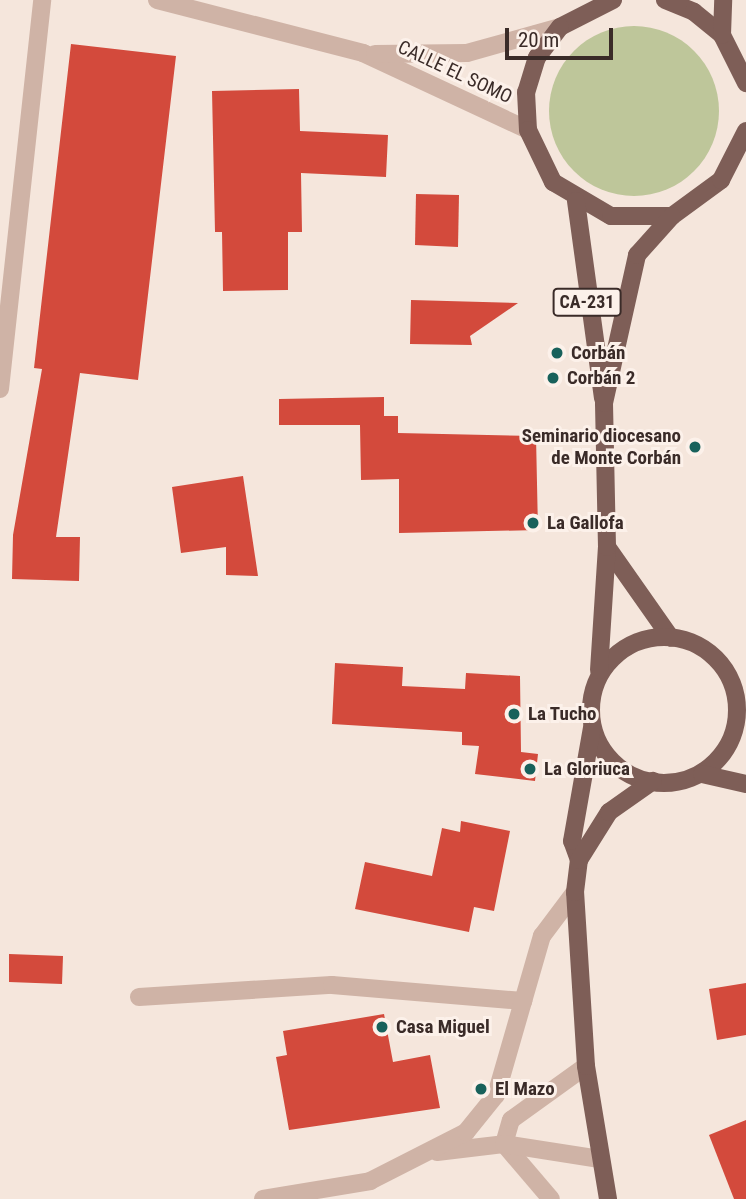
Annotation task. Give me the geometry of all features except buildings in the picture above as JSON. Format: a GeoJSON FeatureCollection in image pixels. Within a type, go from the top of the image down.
{"type":"FeatureCollection","features":[{"type":"Feature","properties":{"kind":"main road"},"geometry":{"type":"LineString","coordinates":[[613,0],[560,27],[537,57],[526,92],[527,130],[553,182],[576,201],[611,216],[672,216],[701,199],[742,157],[746,131]]}},
{"type":"Feature","properties":{"kind":"main road"},"geometry":{"type":"LineString","coordinates":[[665,0],[694,12],[722,35],[746,83]]}},
{"type":"Feature","properties":{"kind":"main road"},"geometry":{"type":"LineString","coordinates":[[722,35],[723,0]]}},
{"type":"Feature","properties":{"kind":"main road","name":"CA-231"},"geometry":{"type":"LineString","coordinates":[[576,201],[594,370],[604,402]]}},
{"type":"Feature","properties":{"kind":"main road","name":"CA-231"},"geometry":{"type":"LineString","coordinates":[[592,728],[590,690],[599,670],[607,547],[604,402],[637,255],[672,216]]}},
{"type":"Feature","properties":{"kind":"main road"},"geometry":{"type":"LineString","coordinates":[[607,547],[671,638]]}},
{"type":"Feature","properties":{"kind":"main road"},"geometry":{"type":"LineString","coordinates":[[599,670],[640,642],[671,638],[696,645],[728,672],[742,712],[729,746],[702,774]]}},
{"type":"Feature","properties":{"kind":"main road"},"geometry":{"type":"LineString","coordinates":[[592,728],[626,771],[653,781]]}},
{"type":"Feature","properties":{"kind":"main road"},"geometry":{"type":"LineString","coordinates":[[579,860],[572,841],[592,728]]}},
{"type":"Feature","properties":{"kind":"main road"},"geometry":{"type":"LineString","coordinates":[[608,1199],[586,1066],[575,891],[579,860],[609,812],[653,781],[702,774],[746,784]]}},
{"type":"Feature","properties":{"kind":"street"},"geometry":{"type":"LineString","coordinates":[[0,389],[43,0]]}},
{"type":"Feature","properties":{"kind":"street","name":"CALLE EL SOMO"},"geometry":{"type":"LineString","coordinates":[[157,0],[363,53],[527,130]]}},
{"type":"Feature","properties":{"kind":"street","name":"CALLE EL SOMO"},"geometry":{"type":"LineString","coordinates":[[363,53],[467,53],[560,27]]}},
{"type":"Feature","properties":{"kind":"street"},"geometry":{"type":"LineString","coordinates":[[264,1199],[370,1181],[432,1153],[466,1132],[496,1095],[542,936],[575,891]]}},
{"type":"Feature","properties":{"kind":"street"},"geometry":{"type":"LineString","coordinates":[[139,997],[332,985],[523,1001]]}},
{"type":"Feature","properties":{"kind":"street"},"geometry":{"type":"LineString","coordinates":[[504,1144],[511,1120],[586,1066]]}},
{"type":"Feature","properties":{"kind":"street"},"geometry":{"type":"LineString","coordinates":[[432,1153],[504,1144],[600,1159]]}},
{"type":"Feature","properties":{"kind":"street"},"geometry":{"type":"LineString","coordinates":[[504,1144],[551,1199]]}},
{"type":"Feature","properties":{"kind":"green space"},"geometry":{"type":"Polygon","coordinates":[[[634,26],[667,32],[694,51],[713,78],[719,111],[713,144],[694,171],[667,190],[634,196],[601,190],[574,171],[555,144],[549,111],[555,78],[574,51],[601,32],[634,26]]]}},
{"type":"Feature","properties":{"kind":"place","name":"Corbán"},"geometry":{"type":"Point","coordinates":[557,353]}},
{"type":"Feature","properties":{"kind":"place","name":"Corbán 2"},"geometry":{"type":"Point","coordinates":[553,378]}},
{"type":"Feature","properties":{"kind":"place","name":"Seminario diocesano de Monte Corbán"},"geometry":{"type":"Point","coordinates":[695,447]}},
{"type":"Feature","properties":{"kind":"place","name":"La Gallofa"},"geometry":{"type":"Point","coordinates":[533,523]}},
{"type":"Feature","properties":{"kind":"place","name":"La Tucho"},"geometry":{"type":"Point","coordinates":[514,714]}},
{"type":"Feature","properties":{"kind":"place","name":"La Gloriuca"},"geometry":{"type":"Point","coordinates":[530,769]}},
{"type":"Feature","properties":{"kind":"place","name":"Casa Miguel"},"geometry":{"type":"Point","coordinates":[382,1027]}},
{"type":"Feature","properties":{"kind":"place","name":"El Mazo"},"geometry":{"type":"Point","coordinates":[481,1089]}}]}
